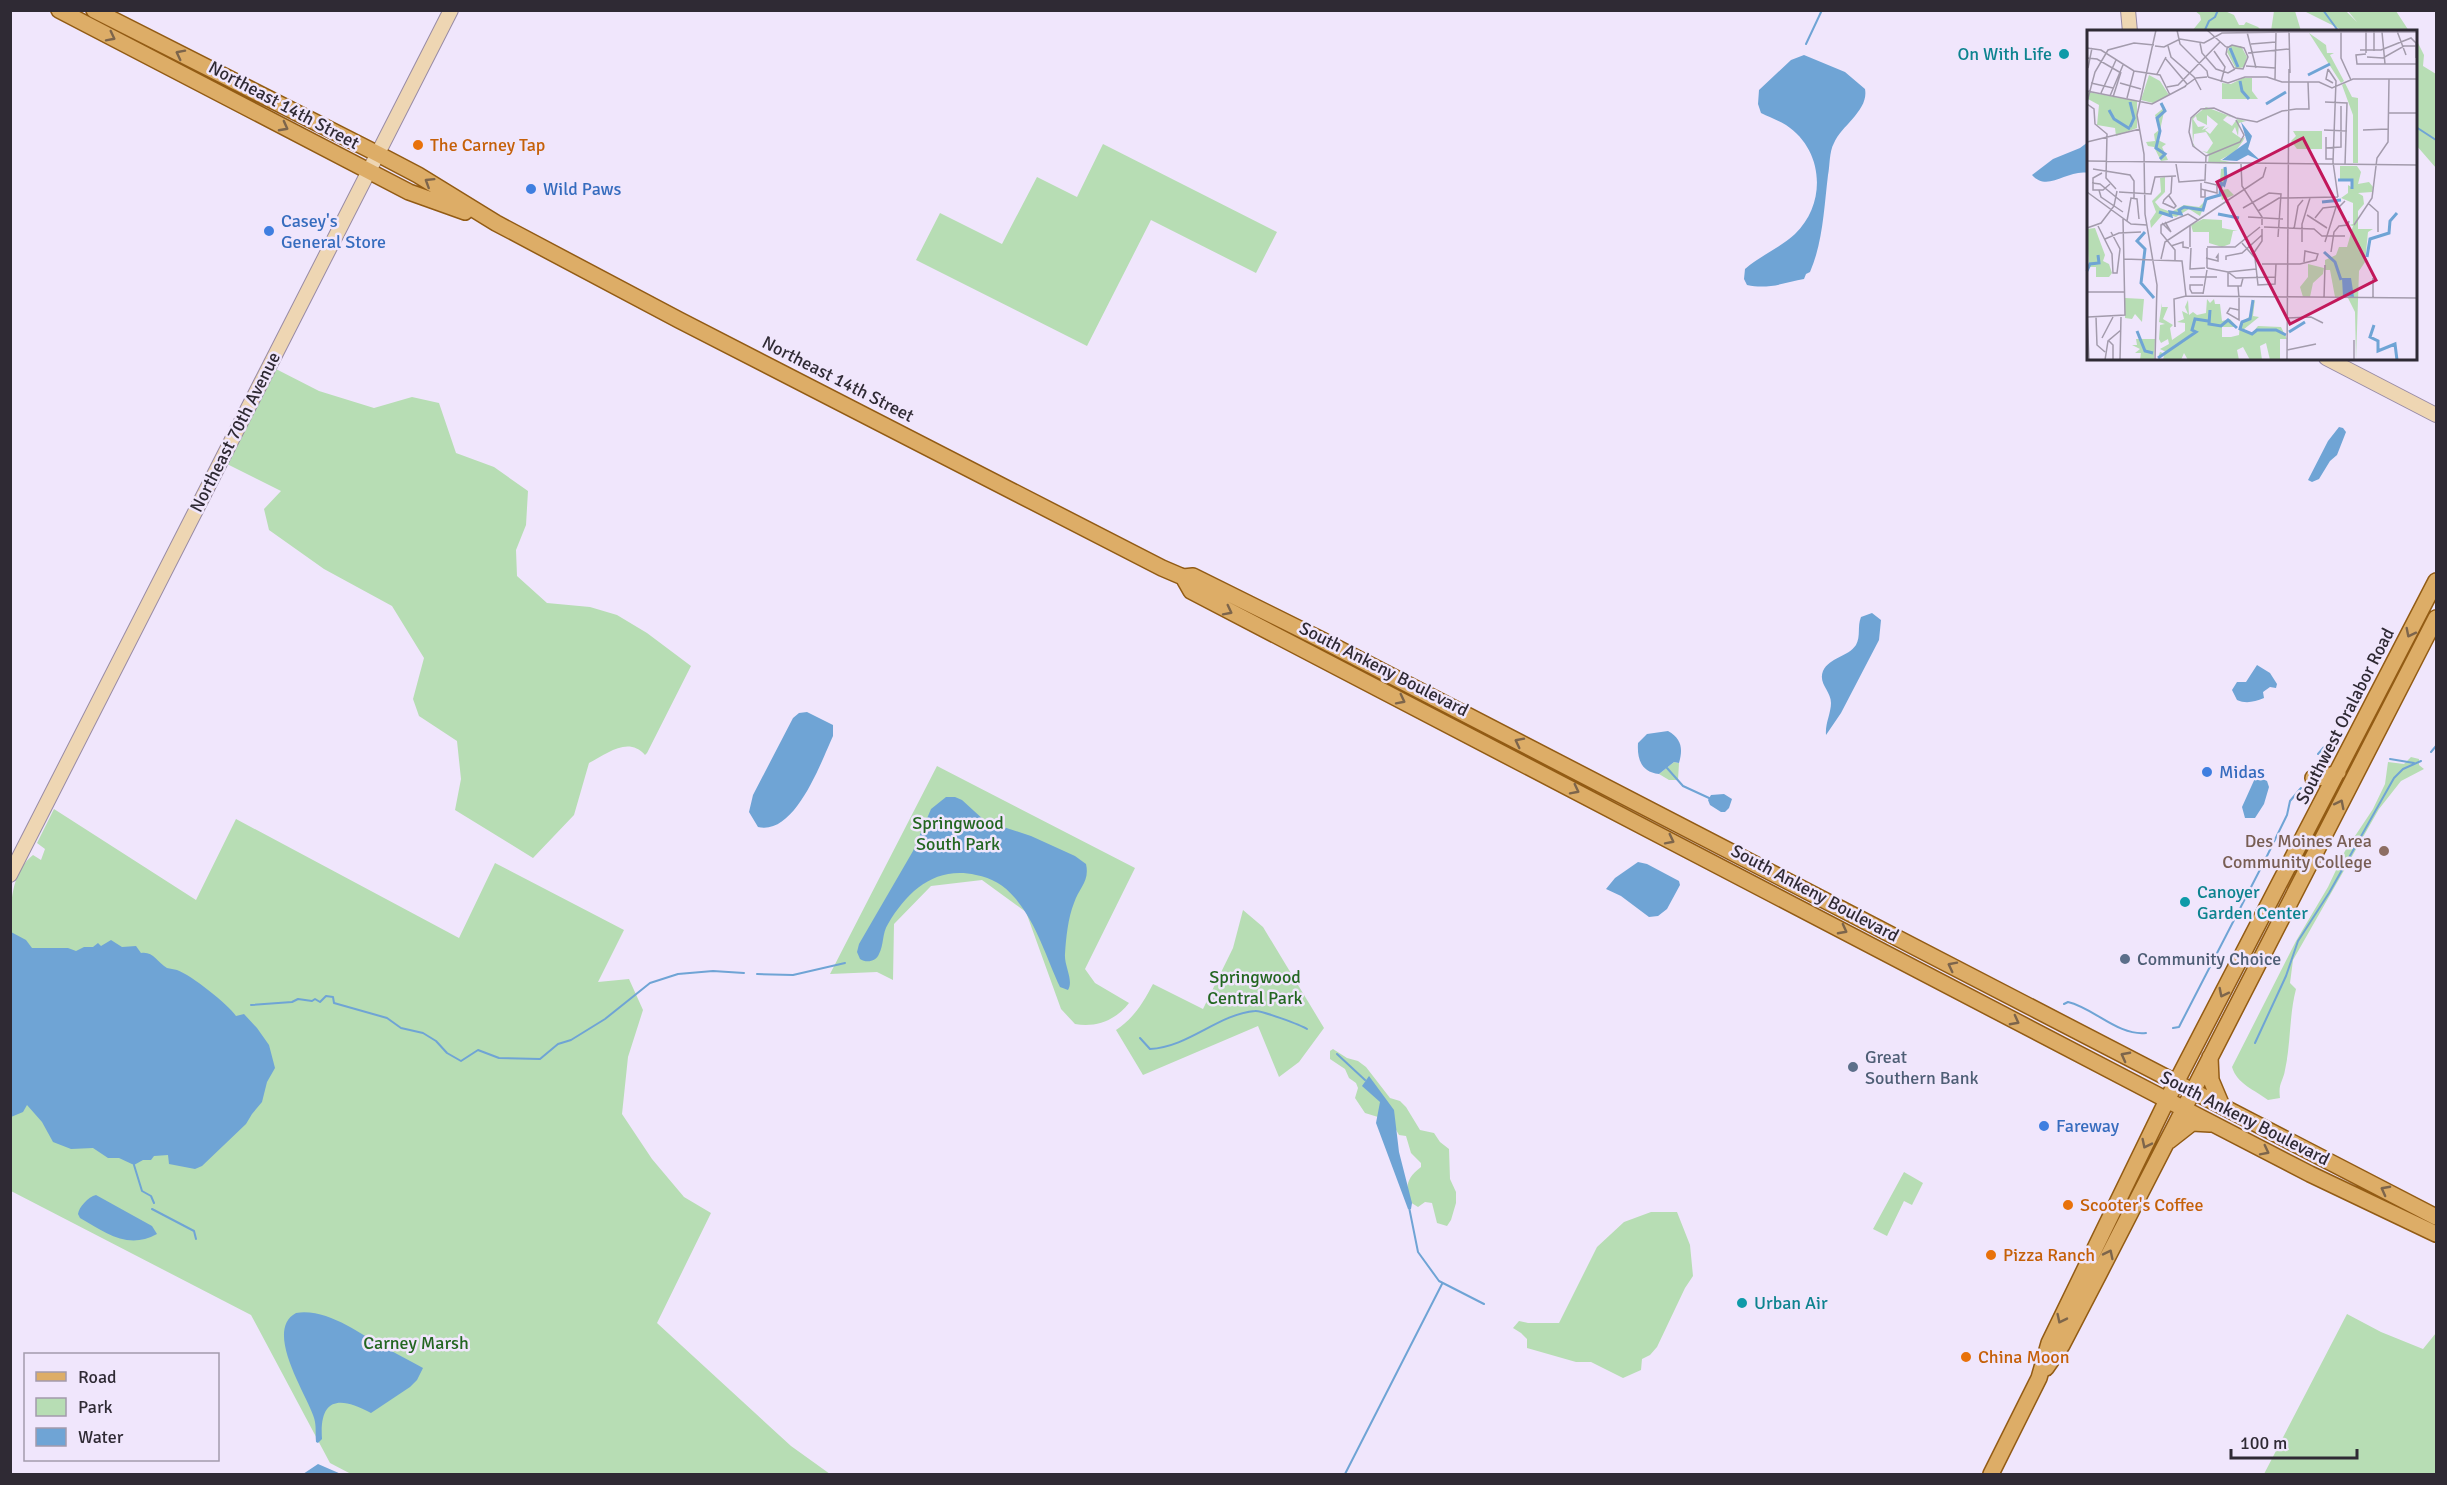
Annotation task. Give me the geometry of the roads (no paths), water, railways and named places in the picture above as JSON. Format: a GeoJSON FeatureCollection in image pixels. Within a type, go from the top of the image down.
{"type":"FeatureCollection","features":[{"type":"Feature","properties":{"kind":"main road","name":"Northeast 14th Street"},"geometry":{"type":"LineString","coordinates":[[59,10],[409,192],[496,223]]}},
{"type":"Feature","properties":{"kind":"main road","name":"Northeast 14th Street"},"geometry":{"type":"LineString","coordinates":[[94,10],[378,154],[418,175],[496,223],[679,320],[1162,568]]}},
{"type":"Feature","properties":{"kind":"main road","name":"South Ankeny Boulevard"},"geometry":{"type":"LineString","coordinates":[[1162,568],[1182,577],[1193,576],[1332,645],[2172,1092],[2188,1099],[2222,1106],[2436,1217]]}},
{"type":"Feature","properties":{"kind":"main road","name":"Southwest Oralabor Road"},"geometry":{"type":"LineString","coordinates":[[2039,1378],[2049,1343],[2172,1092],[2436,581]]}},
{"type":"Feature","properties":{"kind":"main road","name":"Southwest Oralabor Road"},"geometry":{"type":"LineString","coordinates":[[2039,1378],[2062,1345],[2436,618]]}},
{"type":"Feature","properties":{"kind":"main road"},"geometry":{"type":"LineString","coordinates":[[2210,1057],[2211,1080],[2222,1106]]}},
{"type":"Feature","properties":{"kind":"main road","name":"South Ankeny Boulevard"},"geometry":{"type":"LineString","coordinates":[[2188,1099],[2213,1124],[2436,1234]]}},
{"type":"Feature","properties":{"kind":"main road"},"geometry":{"type":"LineString","coordinates":[[2163,1146],[2179,1131],[2192,1123],[2213,1124]]}},
{"type":"Feature","properties":{"kind":"main road"},"geometry":{"type":"LineString","coordinates":[[1991,1474],[2039,1378]]}},
{"type":"Feature","properties":{"kind":"street","name":"Northeast 70th Avenue"},"geometry":{"type":"LineString","coordinates":[[10,875],[452,10]]}},
{"type":"Feature","properties":{"kind":"street"},"geometry":{"type":"LineString","coordinates":[[2128,10],[2130,30]]}},
{"type":"Feature","properties":{"kind":"street"},"geometry":{"type":"LineString","coordinates":[[2330,360],[2436,415]]}},
{"type":"Feature","properties":{"kind":"street"},"geometry":{"type":"LineString","coordinates":[[2368,380],[2417,397],[2436,407]]}},
{"type":"Feature","properties":{"kind":"water"},"geometry":{"type":"Polygon","coordinates":[[[1804,55],[1845,72],[1865,89],[1865,97],[1859,111],[1838,136],[1832,147],[1820,237],[1810,272],[1804,279],[1777,285],[1763,287],[1747,285],[1744,279],[1745,269],[1795,234],[1812,207],[1816,192],[1817,177],[1808,148],[1786,125],[1761,113],[1758,104],[1759,90],[1791,60],[1804,55]]]}},
{"type":"Feature","properties":{"kind":"water"},"geometry":{"type":"Polygon","coordinates":[[[2087,143],[2087,173],[2073,174],[2045,182],[2032,175],[2053,159],[2087,143]]]}},
{"type":"Feature","properties":{"kind":"water"},"geometry":{"type":"Polygon","coordinates":[[[2339,427],[2346,432],[2337,455],[2330,461],[2319,479],[2312,482],[2308,480],[2328,441],[2339,427]]]}},
{"type":"Feature","properties":{"kind":"water"},"geometry":{"type":"Polygon","coordinates":[[[1872,613],[1881,620],[1879,640],[1841,713],[1826,735],[1831,703],[1822,680],[1823,671],[1830,663],[1853,649],[1858,638],[1861,617],[1872,613]]]}},
{"type":"Feature","properties":{"kind":"water"},"geometry":{"type":"Polygon","coordinates":[[[2257,665],[2270,673],[2277,684],[2276,688],[2270,687],[2263,692],[2264,698],[2257,701],[2237,700],[2232,690],[2237,682],[2246,682],[2257,665]]]}},
{"type":"Feature","properties":{"kind":"water"},"geometry":{"type":"Polygon","coordinates":[[[807,712],[833,725],[833,736],[814,779],[795,809],[784,820],[771,827],[758,827],[749,812],[753,795],[793,718],[799,713],[807,712]]]}},
{"type":"Feature","properties":{"kind":"water"},"geometry":{"type":"Polygon","coordinates":[[[1668,731],[1679,741],[1681,753],[1679,763],[1674,762],[1659,774],[1648,771],[1639,759],[1638,743],[1647,734],[1668,731]]]}},
{"type":"Feature","properties":{"kind":"water"},"geometry":{"type":"Polygon","coordinates":[[[2256,776],[2267,781],[2269,787],[2264,804],[2255,818],[2245,818],[2242,807],[2256,776]]]}},
{"type":"Feature","properties":{"kind":"water"},"geometry":{"type":"Polygon","coordinates":[[[1724,794],[1732,799],[1729,808],[1721,812],[1710,805],[1708,800],[1711,795],[1724,794]]]}},
{"type":"Feature","properties":{"kind":"water"},"geometry":{"type":"Polygon","coordinates":[[[946,797],[962,800],[985,821],[1031,836],[1075,856],[1086,864],[1087,875],[1074,903],[1068,928],[1065,954],[1070,982],[1068,990],[1060,987],[1035,930],[1015,898],[997,883],[976,875],[948,874],[924,883],[905,901],[888,924],[878,957],[871,961],[860,959],[857,952],[859,944],[913,851],[931,809],[946,797]]]}},
{"type":"Feature","properties":{"kind":"water"},"geometry":{"type":"Polygon","coordinates":[[[1638,862],[1647,864],[1679,881],[1680,885],[1667,909],[1658,916],[1649,917],[1621,896],[1606,889],[1615,878],[1638,862]]]}},
{"type":"Feature","properties":{"kind":"water"},"geometry":{"type":"Polygon","coordinates":[[[11,932],[26,940],[32,948],[68,948],[76,951],[84,947],[93,947],[98,943],[101,946],[111,940],[122,947],[136,946],[141,953],[152,955],[167,968],[177,970],[200,984],[236,1016],[244,1014],[269,1045],[275,1068],[267,1082],[262,1102],[246,1124],[202,1166],[195,1169],[169,1164],[168,1155],[154,1156],[151,1160],[143,1160],[134,1165],[119,1158],[108,1158],[93,1148],[71,1149],[53,1142],[42,1122],[27,1105],[23,1112],[11,1117],[11,932]]]}},
{"type":"Feature","properties":{"kind":"water"},"geometry":{"type":"Polygon","coordinates":[[[1369,1076],[1394,1110],[1399,1152],[1412,1203],[1411,1209],[1408,1209],[1376,1123],[1380,1102],[1362,1086],[1369,1076]]]}},
{"type":"Feature","properties":{"kind":"water"},"geometry":{"type":"Polygon","coordinates":[[[96,1195],[152,1226],[157,1234],[136,1240],[117,1238],[80,1218],[78,1214],[82,1205],[96,1195]]]}},
{"type":"Feature","properties":{"kind":"water"},"geometry":{"type":"Polygon","coordinates":[[[296,1313],[320,1314],[343,1323],[423,1368],[417,1380],[410,1387],[371,1413],[350,1404],[334,1404],[328,1408],[322,1425],[322,1439],[318,1443],[316,1442],[314,1419],[289,1362],[285,1347],[284,1333],[287,1321],[296,1313]]]}},
{"type":"Feature","properties":{"kind":"water"},"geometry":{"type":"Polygon","coordinates":[[[318,1464],[341,1474],[303,1474],[318,1464]]]}},
{"type":"Feature","properties":{"kind":"waterway"},"geometry":{"type":"LineString","coordinates":[[1806,44],[1822,10]]}},
{"type":"Feature","properties":{"kind":"waterway"},"geometry":{"type":"LineString","coordinates":[[2205,30],[2218,10]]}},
{"type":"Feature","properties":{"kind":"waterway"},"geometry":{"type":"LineString","coordinates":[[2323,10],[2338,30]]}},
{"type":"Feature","properties":{"kind":"waterway"},"geometry":{"type":"LineString","coordinates":[[2417,128],[2436,140]]}},
{"type":"Feature","properties":{"kind":"waterway"},"geometry":{"type":"LineString","coordinates":[[2431,752],[2436,746]]}},
{"type":"Feature","properties":{"kind":"waterway"},"geometry":{"type":"LineString","coordinates":[[2318,754],[2324,747],[2331,747]]}},
{"type":"Feature","properties":{"kind":"waterway"},"geometry":{"type":"LineString","coordinates":[[2390,759],[2414,763]]}},
{"type":"Feature","properties":{"kind":"waterway"},"geometry":{"type":"LineString","coordinates":[[2255,1043],[2286,976],[2298,941],[2329,893],[2394,778],[2403,769],[2421,761]]}},
{"type":"Feature","properties":{"kind":"waterway"},"geometry":{"type":"LineString","coordinates":[[1667,768],[1683,786],[1709,798]]}},
{"type":"Feature","properties":{"kind":"waterway"},"geometry":{"type":"LineString","coordinates":[[2173,1028],[2179,1027],[2266,858],[2287,815],[2290,801],[2301,788]]}},
{"type":"Feature","properties":{"kind":"waterway"},"geometry":{"type":"LineString","coordinates":[[757,974],[793,975],[845,963]]}},
{"type":"Feature","properties":{"kind":"waterway"},"geometry":{"type":"LineString","coordinates":[[251,1005],[292,1002],[298,999],[312,1001],[315,999],[320,1002],[326,996],[333,997],[334,1003],[387,1018],[401,1028],[423,1033],[436,1041],[447,1053],[461,1061],[478,1050],[499,1058],[540,1059],[558,1044],[571,1040],[605,1019],[650,983],[678,974],[713,971],[744,973]]}},
{"type":"Feature","properties":{"kind":"waterway"},"geometry":{"type":"LineString","coordinates":[[2064,1004],[2068,1002],[2078,1005],[2126,1030],[2146,1033]]}},
{"type":"Feature","properties":{"kind":"waterway"},"geometry":{"type":"LineString","coordinates":[[1140,1038],[1150,1049],[1164,1047],[1178,1043],[1228,1018],[1255,1011],[1281,1018],[1307,1029]]}},
{"type":"Feature","properties":{"kind":"waterway"},"geometry":{"type":"LineString","coordinates":[[1337,1054],[1365,1080]]}},
{"type":"Feature","properties":{"kind":"waterway"},"geometry":{"type":"LineString","coordinates":[[134,1165],[142,1191],[151,1196],[154,1203]]}},
{"type":"Feature","properties":{"kind":"waterway"},"geometry":{"type":"LineString","coordinates":[[1409,1207],[1418,1252],[1439,1281],[1484,1304]]}},
{"type":"Feature","properties":{"kind":"waterway"},"geometry":{"type":"LineString","coordinates":[[152,1209],[194,1231],[196,1239]]}},
{"type":"Feature","properties":{"kind":"waterway"},"geometry":{"type":"LineString","coordinates":[[1345,1474],[1442,1284]]}},
{"type":"Feature","properties":{"kind":"place","name":"On With Life"},"geometry":{"type":"Point","coordinates":[2064,54]}},
{"type":"Feature","properties":{"kind":"place","name":"The Carney Tap"},"geometry":{"type":"Point","coordinates":[418,145]}},
{"type":"Feature","properties":{"kind":"place","name":"Wild Paws"},"geometry":{"type":"Point","coordinates":[531,189]}},
{"type":"Feature","properties":{"kind":"place","name":"Casey's General Store"},"geometry":{"type":"Point","coordinates":[269,231]}},
{"type":"Feature","properties":{"kind":"place","name":"Midas"},"geometry":{"type":"Point","coordinates":[2207,772]}},
{"type":"Feature","properties":{"kind":"place","name":"Des Moines Area Community College"},"geometry":{"type":"Point","coordinates":[2384,851]}},
{"type":"Feature","properties":{"kind":"place","name":"Canoyer Garden Center"},"geometry":{"type":"Point","coordinates":[2185,902]}},
{"type":"Feature","properties":{"kind":"place","name":"Community Choice"},"geometry":{"type":"Point","coordinates":[2125,959]}},
{"type":"Feature","properties":{"kind":"place","name":"Great Southern Bank"},"geometry":{"type":"Point","coordinates":[1853,1067]}},
{"type":"Feature","properties":{"kind":"place","name":"Fareway"},"geometry":{"type":"Point","coordinates":[2044,1126]}},
{"type":"Feature","properties":{"kind":"place","name":"Scooter's Coffee"},"geometry":{"type":"Point","coordinates":[2068,1205]}},
{"type":"Feature","properties":{"kind":"place","name":"Pizza Ranch"},"geometry":{"type":"Point","coordinates":[1991,1255]}},
{"type":"Feature","properties":{"kind":"place","name":"Urban Air"},"geometry":{"type":"Point","coordinates":[1742,1303]}},
{"type":"Feature","properties":{"kind":"place","name":"China Moon"},"geometry":{"type":"Point","coordinates":[1966,1357]}},
{"type":"Feature","properties":{"kind":"park label","name":"Springwood South Park"},"geometry":{"type":"Point","coordinates":[958,833]}},
{"type":"Feature","properties":{"kind":"park label","name":"Springwood Central Park"},"geometry":{"type":"Point","coordinates":[1255,987]}},
{"type":"Feature","properties":{"kind":"park label","name":"Carney Marsh"},"geometry":{"type":"Point","coordinates":[416,1343]}}]}
